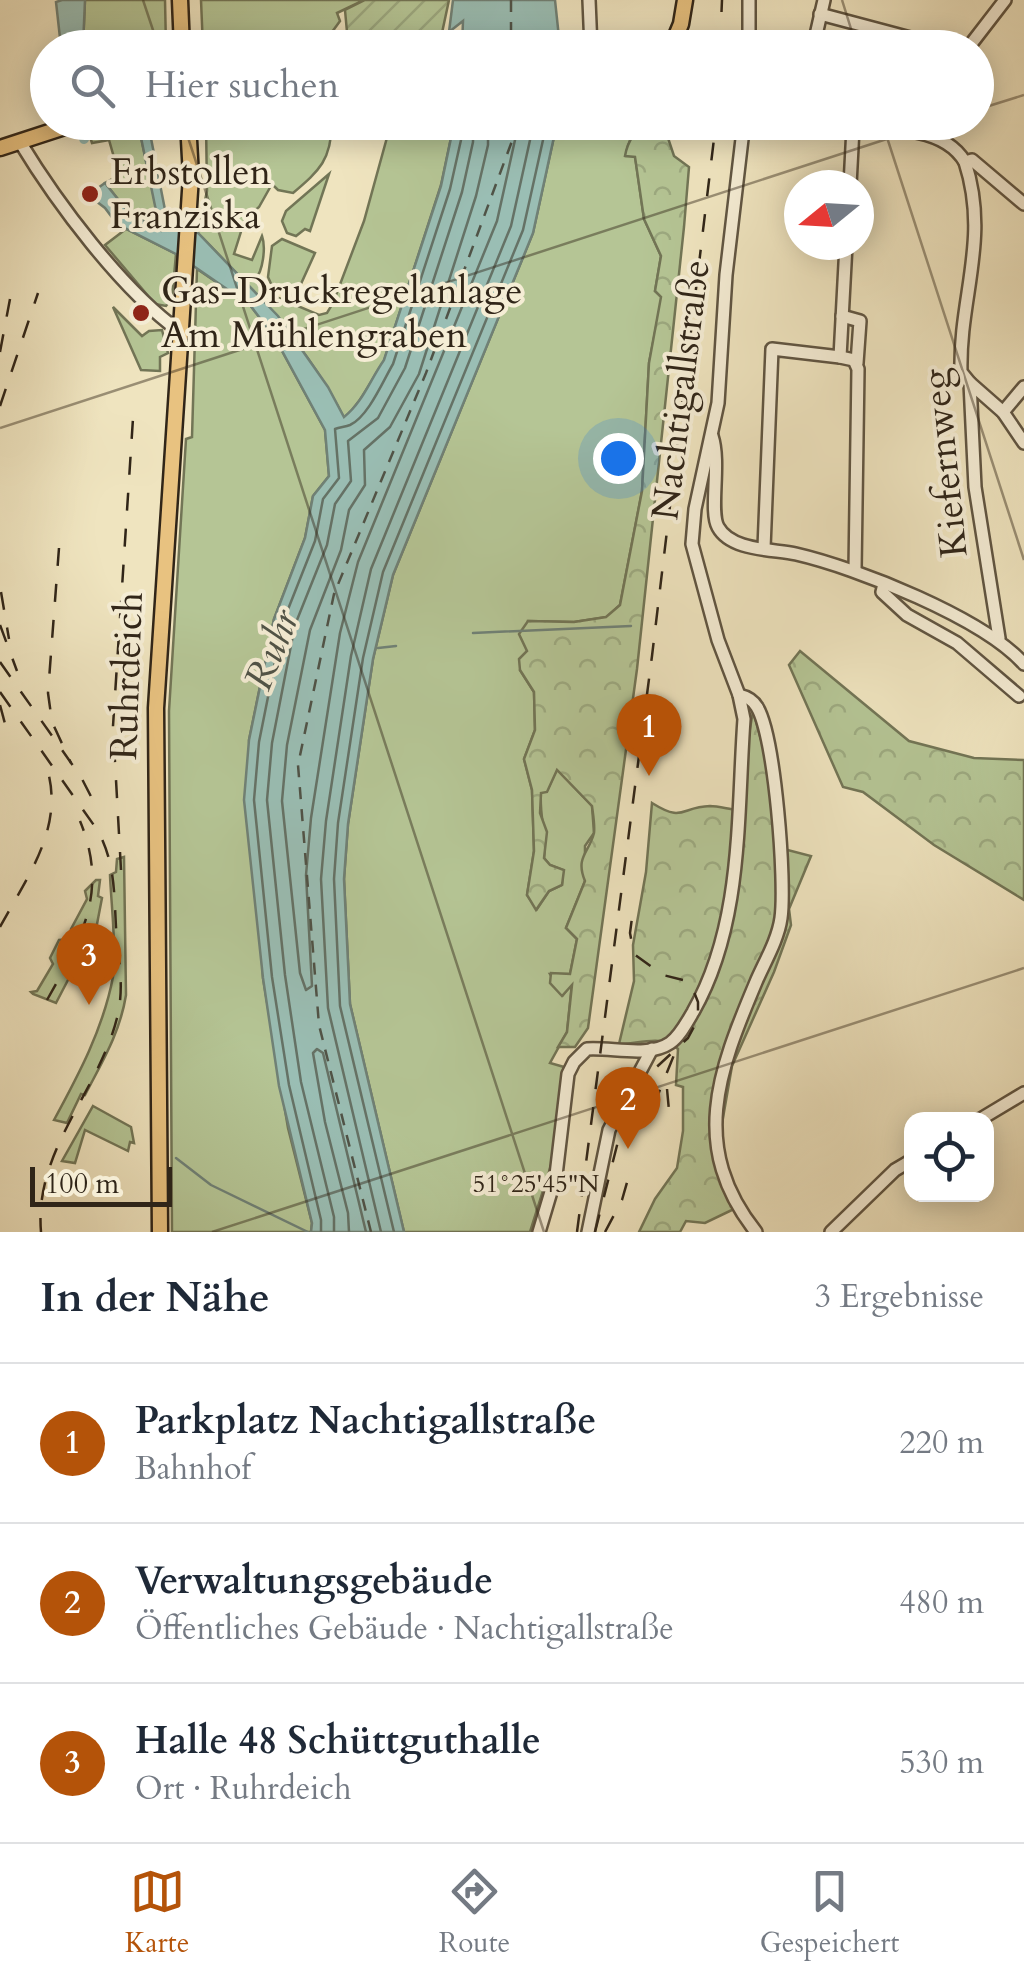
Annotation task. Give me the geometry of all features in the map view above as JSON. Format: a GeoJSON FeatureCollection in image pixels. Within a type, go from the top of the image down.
{"type":"FeatureCollection","features":[{"type":"Feature","properties":{"kind":"main road"},"geometry":{"type":"LineString","coordinates":[[180,0],[181,30]]}},
{"type":"Feature","properties":{"kind":"main road"},"geometry":{"type":"LineString","coordinates":[[679,30],[684,0]]}},
{"type":"Feature","properties":{"kind":"main road"},"geometry":{"type":"LineString","coordinates":[[0,148],[30,139]]}},
{"type":"Feature","properties":{"kind":"main road","name":"Ruhrdeich"},"geometry":{"type":"LineString","coordinates":[[160,1232],[156,708],[191,140]]}},
{"type":"Feature","properties":{"kind":"street"},"geometry":{"type":"LineString","coordinates":[[589,0],[590,30]]}},
{"type":"Feature","properties":{"kind":"street"},"geometry":{"type":"LineString","coordinates":[[749,0],[749,30]]}},
{"type":"Feature","properties":{"kind":"street"},"geometry":{"type":"LineString","coordinates":[[817,30],[824,0]]}},
{"type":"Feature","properties":{"kind":"street"},"geometry":{"type":"LineString","coordinates":[[982,30],[1006,0]]}},
{"type":"Feature","properties":{"kind":"street"},"geometry":{"type":"LineString","coordinates":[[820,14],[880,30]]}},
{"type":"Feature","properties":{"kind":"street","name":"Nachtigallstraße"},"geometry":{"type":"LineString","coordinates":[[588,1232],[608,1130],[652,1049],[669,1044],[686,1023],[720,947],[733,886],[744,719],[740,695],[718,640],[692,544],[694,509],[718,403],[726,275],[742,140]]}},
{"type":"Feature","properties":{"kind":"street"},"geometry":{"type":"LineString","coordinates":[[851,170],[852,140]]}},
{"type":"Feature","properties":{"kind":"street"},"geometry":{"type":"LineString","coordinates":[[938,140],[959,152],[964,162],[972,160],[1024,204]]}},
{"type":"Feature","properties":{"kind":"street"},"geometry":{"type":"LineString","coordinates":[[20,142],[80,228],[161,318],[179,331]]}},
{"type":"Feature","properties":{"kind":"street","name":"Kiefernweg"},"geometry":{"type":"LineString","coordinates":[[964,162],[977,225],[961,360],[962,372],[970,383],[975,487],[999,638]]}},
{"type":"Feature","properties":{"kind":"street"},"geometry":{"type":"LineString","coordinates":[[840,357],[845,260]]}},
{"type":"Feature","properties":{"kind":"street"},"geometry":{"type":"LineString","coordinates":[[842,316],[860,320],[855,570]]}},
{"type":"Feature","properties":{"kind":"street"},"geometry":{"type":"LineString","coordinates":[[764,548],[772,349],[840,357],[857,363]]}},
{"type":"Feature","properties":{"kind":"street"},"geometry":{"type":"LineString","coordinates":[[970,383],[1003,412],[1024,443]]}},
{"type":"Feature","properties":{"kind":"street"},"geometry":{"type":"LineString","coordinates":[[1003,412],[1024,387]]}},
{"type":"Feature","properties":{"kind":"street"},"geometry":{"type":"LineString","coordinates":[[712,436],[718,462],[717,526],[739,543],[855,570],[999,638],[1024,664]]}},
{"type":"Feature","properties":{"kind":"street"},"geometry":{"type":"LineString","coordinates":[[884,584],[882,592],[892,604],[957,643],[1020,696]]}},
{"type":"Feature","properties":{"kind":"street"},"geometry":{"type":"LineString","coordinates":[[740,695],[748,697],[760,711],[769,758],[780,844],[781,922],[730,1044],[714,1120],[718,1158],[734,1205],[756,1232]]}},
{"type":"Feature","properties":{"kind":"street"},"geometry":{"type":"LineString","coordinates":[[539,1232],[556,1175],[568,1074],[574,1062],[587,1049],[652,1049]]}},
{"type":"Feature","properties":{"kind":"street"},"geometry":{"type":"LineString","coordinates":[[992,1112],[1024,1093]]}},
{"type":"Feature","properties":{"kind":"street"},"geometry":{"type":"LineString","coordinates":[[831,1232],[904,1165]]}},
{"type":"Feature","properties":{"kind":"green space"},"geometry":{"type":"Polygon","coordinates":[[[85,0],[165,0],[166,30],[84,30],[85,0]]]}},
{"type":"Feature","properties":{"kind":"green space"},"geometry":{"type":"Polygon","coordinates":[[[201,0],[364,0],[337,13],[340,21],[333,30],[202,30],[201,0]]]}},
{"type":"Feature","properties":{"kind":"green space"},"geometry":{"type":"Polygon","coordinates":[[[365,0],[449,0],[443,30],[347,30],[345,10],[365,0]]]}},
{"type":"Feature","properties":{"kind":"green space"},"geometry":{"type":"Polygon","coordinates":[[[109,140],[142,140],[161,231],[129,213],[105,183],[119,175],[109,140]]]}},
{"type":"Feature","properties":{"kind":"green space"},"geometry":{"type":"Polygon","coordinates":[[[206,140],[330,140],[317,170],[293,193],[278,190],[272,184],[259,207],[245,219],[234,254],[252,260],[262,236],[263,259],[255,279],[261,289],[319,315],[327,313],[333,303],[364,221],[386,140],[451,140],[441,185],[384,361],[344,418],[296,343],[198,233],[207,191],[206,140]]]}},
{"type":"Feature","properties":{"kind":"green space"},"geometry":{"type":"Polygon","coordinates":[[[553,140],[630,140],[626,156],[635,156],[644,219],[661,256],[655,291],[662,297],[649,363],[642,491],[620,605],[607,617],[574,622],[528,621],[527,652],[520,670],[534,692],[535,730],[524,759],[532,790],[534,851],[527,895],[537,909],[549,891],[562,885],[563,870],[544,858],[541,801],[541,792],[547,791],[557,769],[592,806],[594,833],[585,846],[585,881],[566,928],[577,939],[570,974],[550,974],[563,995],[572,983],[567,1032],[550,1063],[564,1067],[554,1156],[530,1232],[404,1232],[350,1004],[344,879],[348,824],[373,659],[393,575],[533,233],[553,140]]]}},
{"type":"Feature","properties":{"kind":"green space"},"geometry":{"type":"Polygon","coordinates":[[[631,140],[669,140],[674,156],[689,167],[637,669],[588,1028],[575,1047],[558,1047],[567,1032],[572,985],[562,996],[550,983],[551,973],[570,974],[577,939],[566,928],[585,881],[582,861],[594,833],[594,820],[592,806],[557,770],[547,792],[541,793],[540,813],[547,832],[544,858],[564,870],[562,885],[549,891],[536,910],[527,895],[534,851],[532,790],[524,759],[535,730],[534,692],[520,670],[519,659],[527,651],[519,634],[528,621],[574,622],[606,617],[620,605],[642,491],[649,363],[661,297],[655,291],[661,256],[644,219],[635,157],[625,156],[631,140]]]}},
{"type":"Feature","properties":{"kind":"green space"},"geometry":{"type":"Polygon","coordinates":[[[329,174],[310,231],[305,229],[296,236],[287,233],[282,221],[286,211],[329,174]]]}},
{"type":"Feature","properties":{"kind":"green space"},"geometry":{"type":"Polygon","coordinates":[[[126,229],[176,254],[172,298],[166,306],[155,304],[105,245],[126,229]]]}},
{"type":"Feature","properties":{"kind":"green space"},"geometry":{"type":"Polygon","coordinates":[[[282,239],[315,253],[295,297],[272,286],[268,277],[272,246],[282,239]]]}},
{"type":"Feature","properties":{"kind":"green space"},"geometry":{"type":"Polygon","coordinates":[[[197,269],[250,305],[275,338],[325,430],[329,476],[313,496],[305,538],[274,619],[249,740],[263,978],[288,1128],[311,1232],[172,1232],[169,711],[186,439],[192,437],[197,269]]]}},
{"type":"Feature","properties":{"kind":"green space"},"geometry":{"type":"Polygon","coordinates":[[[113,307],[142,336],[162,330],[168,353],[160,357],[160,371],[141,370],[113,307]]]}},
{"type":"Feature","properties":{"kind":"green space"},"geometry":{"type":"Polygon","coordinates":[[[800,651],[909,741],[974,758],[1024,760],[1024,900],[934,845],[863,792],[843,787],[789,665],[800,651]]]}},
{"type":"Feature","properties":{"kind":"green space"},"geometry":{"type":"Polygon","coordinates":[[[753,711],[769,769],[776,847],[811,856],[789,909],[791,925],[774,972],[732,1066],[716,1158],[734,1209],[705,1223],[686,1221],[680,1232],[639,1232],[655,1199],[677,1168],[683,1131],[683,1087],[676,1085],[678,1049],[658,1041],[619,1044],[634,981],[633,945],[646,872],[652,803],[677,813],[710,806],[736,810],[753,711]]]}},
{"type":"Feature","properties":{"kind":"green space"},"geometry":{"type":"Polygon","coordinates":[[[124,857],[123,1009],[110,1047],[85,1095],[81,1094],[67,1123],[54,1120],[89,1051],[109,996],[114,955],[110,875],[116,872],[117,859],[124,857]]]}},
{"type":"Feature","properties":{"kind":"green space"},"geometry":{"type":"Polygon","coordinates":[[[100,880],[98,896],[102,898],[97,924],[56,1003],[33,994],[53,964],[50,958],[59,940],[72,939],[75,933],[71,929],[87,899],[85,891],[100,880]]]}},
{"type":"Feature","properties":{"kind":"green space"},"geometry":{"type":"Polygon","coordinates":[[[93,1106],[131,1127],[134,1143],[130,1142],[128,1151],[85,1130],[75,1163],[62,1161],[93,1106]]]}},
{"type":"Feature","properties":{"kind":"water"},"geometry":{"type":"Polygon","coordinates":[[[85,0],[84,30],[59,30],[56,2],[85,0]]]}},
{"type":"Feature","properties":{"kind":"water"},"geometry":{"type":"Polygon","coordinates":[[[453,0],[555,0],[558,30],[463,30],[463,21],[449,30],[453,0]]]}},
{"type":"Feature","properties":{"kind":"water","name":"Ruhr"},"geometry":{"type":"Polygon","coordinates":[[[141,140],[151,140],[168,225],[198,233],[278,316],[328,387],[344,417],[361,398],[384,360],[441,186],[451,140],[553,140],[533,233],[393,575],[373,659],[348,824],[344,879],[350,1004],[404,1232],[311,1232],[279,1086],[244,800],[249,740],[274,619],[305,538],[313,496],[329,476],[325,430],[275,338],[250,305],[176,254],[117,224],[88,195],[105,183],[129,213],[160,230],[141,140]]]}},
{"type":"Feature","properties":{"kind":"waterway"},"geometry":{"type":"LineString","coordinates":[[473,633],[631,626]]}},
{"type":"Feature","properties":{"kind":"waterway"},"geometry":{"type":"LineString","coordinates":[[378,648],[396,646]]}},
{"type":"Feature","properties":{"kind":"waterway"},"geometry":{"type":"LineString","coordinates":[[176,1158],[211,1185],[308,1232]]}},
{"type":"Feature","properties":{"kind":"ferry route"},"geometry":{"type":"LineString","coordinates":[[511,0],[511,30]]}},
{"type":"Feature","properties":{"kind":"ferry route"},"geometry":{"type":"LineString","coordinates":[[371,1232],[319,1025],[298,765],[334,594],[426,373],[512,140]]}},
{"type":"Feature","properties":{"kind":"railway"},"geometry":{"type":"LineString","coordinates":[[721,30],[722,0]]}},
{"type":"Feature","properties":{"kind":"railway"},"geometry":{"type":"LineString","coordinates":[[577,1232],[714,140]]}},
{"type":"Feature","properties":{"kind":"railway"},"geometry":{"type":"LineString","coordinates":[[0,352],[13,283]]}},
{"type":"Feature","properties":{"kind":"railway"},"geometry":{"type":"LineString","coordinates":[[0,406],[38,293]]}},
{"type":"Feature","properties":{"kind":"railway"},"geometry":{"type":"LineString","coordinates":[[121,870],[113,726],[134,403]]}},
{"type":"Feature","properties":{"kind":"railway"},"geometry":{"type":"LineString","coordinates":[[59,548],[48,693],[52,722],[71,763]]}},
{"type":"Feature","properties":{"kind":"railway"},"geometry":{"type":"LineString","coordinates":[[1,592],[9,639]]}},
{"type":"Feature","properties":{"kind":"railway"},"geometry":{"type":"LineString","coordinates":[[0,625],[17,671]]}},
{"type":"Feature","properties":{"kind":"railway"},"geometry":{"type":"LineString","coordinates":[[0,662],[81,777],[99,812]]}},
{"type":"Feature","properties":{"kind":"railway"},"geometry":{"type":"LineString","coordinates":[[0,692],[98,831],[113,878],[120,972],[117,1018],[47,1175],[41,1202],[41,1232]]}},
{"type":"Feature","properties":{"kind":"railway"},"geometry":{"type":"LineString","coordinates":[[0,705],[8,735]]}},
{"type":"Feature","properties":{"kind":"railway"},"geometry":{"type":"LineString","coordinates":[[0,927],[32,869],[48,829],[51,787],[46,765]]}},
{"type":"Feature","properties":{"kind":"railway"},"geometry":{"type":"LineString","coordinates":[[47,1000],[88,914],[92,870],[80,821]]}},
{"type":"Feature","properties":{"kind":"railway"},"geometry":{"type":"LineString","coordinates":[[595,1232],[627,1106],[648,1075],[688,1038],[698,1019],[698,1002],[692,987],[683,980],[663,975],[634,954],[630,933],[633,910]]}},
{"type":"Feature","properties":{"kind":"railway"},"geometry":{"type":"LineString","coordinates":[[627,1130],[651,1112],[674,1055]]}},
{"type":"Feature","properties":{"kind":"railway"},"geometry":{"type":"LineString","coordinates":[[667,1089],[670,1121]]}},
{"type":"Feature","properties":{"kind":"railway"},"geometry":{"type":"LineString","coordinates":[[605,1232],[622,1200],[630,1172]]}},
{"type":"Feature","properties":{"kind":"place","name":"Erbstollen Franziska"},"geometry":{"type":"Point","coordinates":[90,194]}},
{"type":"Feature","properties":{"kind":"place","name":"Gas-Druckregelanlage Am Mühlengraben"},"geometry":{"type":"Point","coordinates":[141,313]}},
{"type":"Feature","properties":{"kind":"place","name":"Parkplatz Nachtigallstraße"},"geometry":{"type":"Point","coordinates":[649,776]}},
{"type":"Feature","properties":{"kind":"place","name":"Halle 48 Schüttguthalle"},"geometry":{"type":"Point","coordinates":[89,1005]}},
{"type":"Feature","properties":{"kind":"place","name":"Verwaltungsgebäude"},"geometry":{"type":"Point","coordinates":[628,1149]}}]}
